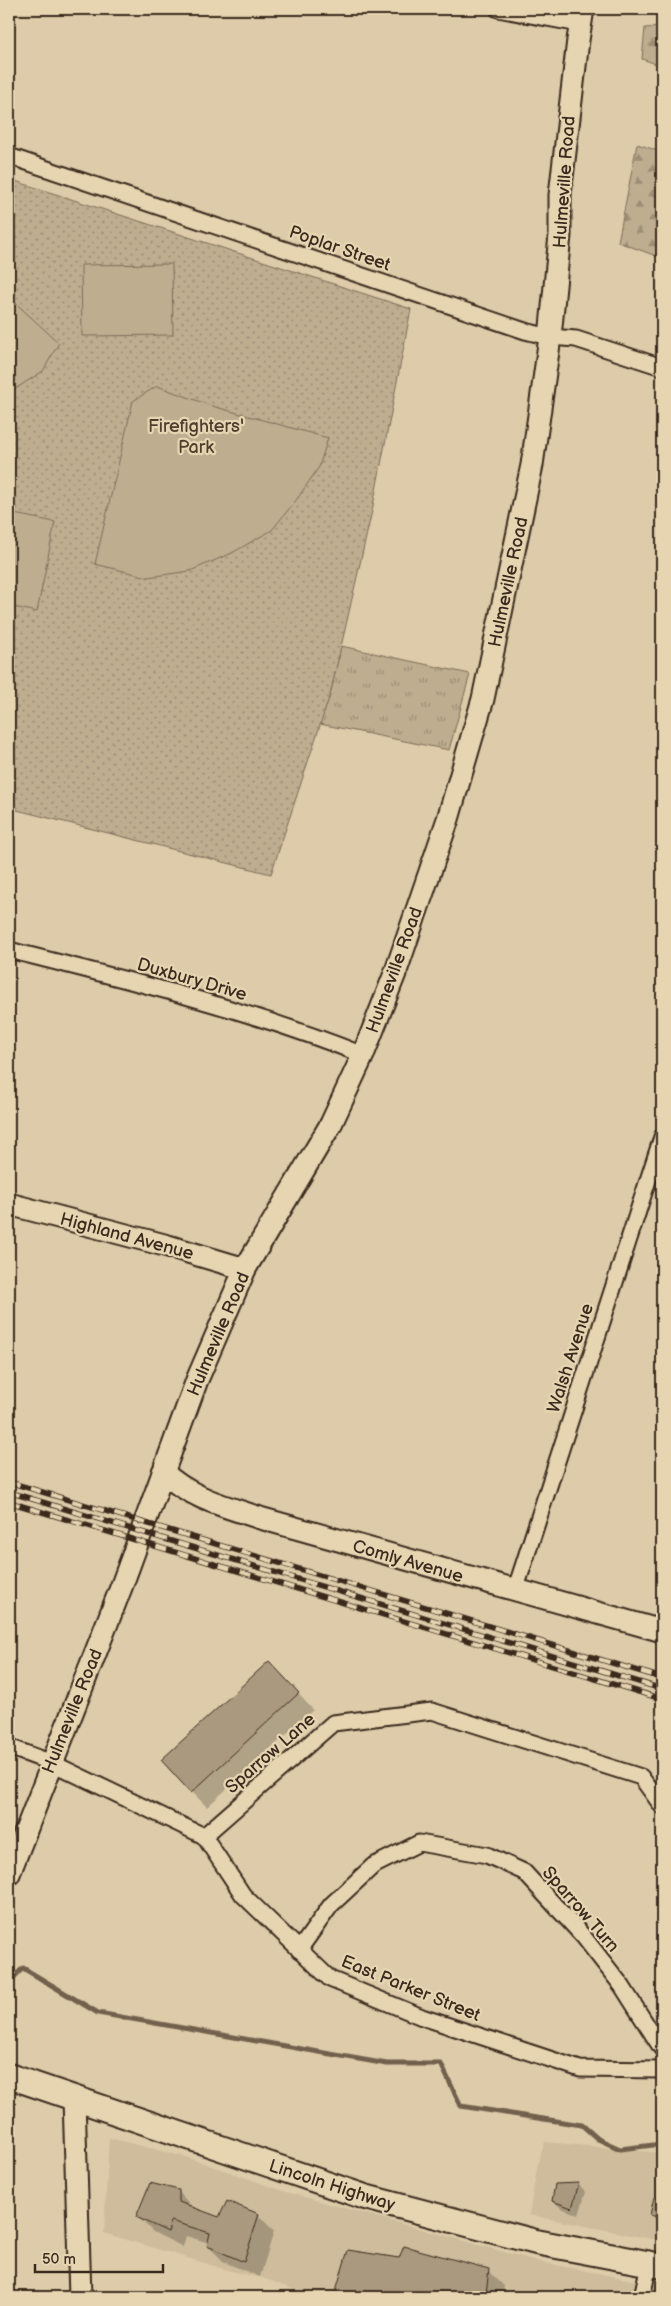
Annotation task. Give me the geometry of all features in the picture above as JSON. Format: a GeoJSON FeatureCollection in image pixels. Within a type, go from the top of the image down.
{"type":"FeatureCollection","features":[{"type":"Feature","properties":{"kind":"main road","name":"Lincoln Highway"},"geometry":{"type":"LineString","coordinates":[[9,2076],[306,2178],[423,2214],[536,2242],[655,2265]]}},
{"type":"Feature","properties":{"kind":"street"},"geometry":{"type":"LineString","coordinates":[[498,9],[582,17]]}},
{"type":"Feature","properties":{"kind":"street","name":"Hulmeville Road"},"geometry":{"type":"LineString","coordinates":[[9,1874],[122,1585],[197,1380],[244,1270],[331,1124],[363,1055],[396,971],[448,819],[482,699],[532,465],[550,337],[560,235],[561,186],[582,17]]}},
{"type":"Feature","properties":{"kind":"street","name":"Poplar Street"},"geometry":{"type":"LineString","coordinates":[[9,156],[516,328],[550,337],[576,339],[662,367]]}},
{"type":"Feature","properties":{"kind":"street","name":"Duxbury Drive"},"geometry":{"type":"LineString","coordinates":[[9,950],[184,994],[267,1020],[363,1055]]}},
{"type":"Feature","properties":{"kind":"street","name":"Walsh Avenue"},"geometry":{"type":"LineString","coordinates":[[514,1591],[662,1137]]}},
{"type":"Feature","properties":{"kind":"street","name":"Highland Avenue"},"geometry":{"type":"LineString","coordinates":[[9,1204],[168,1246],[244,1270]]}},
{"type":"Feature","properties":{"kind":"street","name":"Comly Avenue"},"geometry":{"type":"LineString","coordinates":[[163,1472],[190,1492],[251,1515],[662,1632]]}},
{"type":"Feature","properties":{"kind":"street","name":"Sparrow Lane"},"geometry":{"type":"LineString","coordinates":[[204,1836],[332,1723],[432,1711],[641,1777],[662,1806]]}},
{"type":"Feature","properties":{"kind":"street"},"geometry":{"type":"LineString","coordinates":[[9,1747],[52,1763],[204,1836]]}},
{"type":"Feature","properties":{"kind":"street","name":"East Parker Street"},"geometry":{"type":"LineString","coordinates":[[204,1836],[244,1895],[330,1979],[422,2016],[580,2069],[662,2070]]}},
{"type":"Feature","properties":{"kind":"street","name":"Sparrow Turn"},"geometry":{"type":"LineString","coordinates":[[299,1950],[331,1905],[373,1866],[404,1850],[419,1843],[487,1855],[524,1872],[583,1936],[622,1986],[662,2049]]}},
{"type":"Feature","properties":{"kind":"street"},"geometry":{"type":"LineString","coordinates":[[74,2098],[80,2297]]}},
{"type":"Feature","properties":{"kind":"street"},"geometry":{"type":"LineString","coordinates":[[642,2297],[655,2265]]}},
{"type":"Feature","properties":{"kind":"shaded area"},"geometry":{"type":"Polygon","coordinates":[[[109,2138],[186,2157],[286,2192],[541,2262],[662,2286],[662,2297],[313,2297],[263,2278],[231,2271],[104,2233],[109,2138]]]}},
{"type":"Feature","properties":{"kind":"shaded area"},"geometry":{"type":"Polygon","coordinates":[[[545,2142],[662,2153],[662,2241],[529,2215],[538,2163],[545,2142]]]}},
{"type":"Feature","properties":{"kind":"green space"},"geometry":{"type":"Polygon","coordinates":[[[662,27],[662,66],[642,59],[645,28],[662,27]]]}},
{"type":"Feature","properties":{"kind":"green space"},"geometry":{"type":"Polygon","coordinates":[[[637,144],[662,152],[662,258],[618,242],[637,144]]]}},
{"type":"Feature","properties":{"kind":"green space","name":"Firefighters' Park"},"geometry":{"type":"Polygon","coordinates":[[[9,179],[411,309],[372,511],[330,695],[271,874],[9,808],[9,179]]]}},
{"type":"Feature","properties":{"kind":"green space"},"geometry":{"type":"Polygon","coordinates":[[[172,264],[173,335],[82,336],[81,265],[172,264]]]}},
{"type":"Feature","properties":{"kind":"green space"},"geometry":{"type":"Polygon","coordinates":[[[9,297],[59,343],[43,371],[9,393],[9,297]]]}},
{"type":"Feature","properties":{"kind":"green space"},"geometry":{"type":"Polygon","coordinates":[[[157,386],[212,406],[328,438],[319,467],[297,499],[272,530],[232,553],[190,571],[148,577],[95,564],[133,401],[157,386]]]}},
{"type":"Feature","properties":{"kind":"green space"},"geometry":{"type":"Polygon","coordinates":[[[9,513],[55,522],[37,612],[9,606],[9,513]]]}},
{"type":"Feature","properties":{"kind":"green space"},"geometry":{"type":"Polygon","coordinates":[[[341,646],[470,674],[449,750],[320,724],[330,695],[341,646]]]}},
{"type":"Feature","properties":{"kind":"building"},"geometry":{"type":"Polygon","coordinates":[[[269,1661],[299,1693],[191,1793],[161,1760],[269,1661]]]}},
{"type":"Feature","properties":{"kind":"building"},"geometry":{"type":"Polygon","coordinates":[[[150,2183],[179,2190],[179,2202],[219,2217],[227,2201],[259,2214],[244,2262],[207,2246],[210,2233],[171,2221],[168,2232],[136,2217],[150,2183]]]}},
{"type":"Feature","properties":{"kind":"building"},"geometry":{"type":"Polygon","coordinates":[[[579,2183],[572,2208],[552,2201],[555,2184],[579,2183]]]}},
{"type":"Feature","properties":{"kind":"building"},"geometry":{"type":"Polygon","coordinates":[[[654,2197],[662,2199],[662,2218],[650,2215],[654,2197]]]}},
{"type":"Feature","properties":{"kind":"building"},"geometry":{"type":"Polygon","coordinates":[[[404,2246],[489,2269],[486,2294],[497,2297],[334,2297],[348,2250],[399,2258],[404,2246]]]}},
{"type":"Feature","properties":{"kind":"waterway"},"geometry":{"type":"LineString","coordinates":[[9,1982],[23,1968],[98,2013],[387,2064],[441,2064],[461,2106],[582,2125],[598,2139],[620,2149],[662,2144]]}},
{"type":"Feature","properties":{"kind":"railway"},"geometry":{"type":"LineString","coordinates":[[9,1482],[662,1678]]}},
{"type":"Feature","properties":{"kind":"railway"},"geometry":{"type":"LineString","coordinates":[[9,1492],[662,1689]]}},
{"type":"Feature","properties":{"kind":"railway"},"geometry":{"type":"LineString","coordinates":[[9,1502],[662,1699]]}}]}
